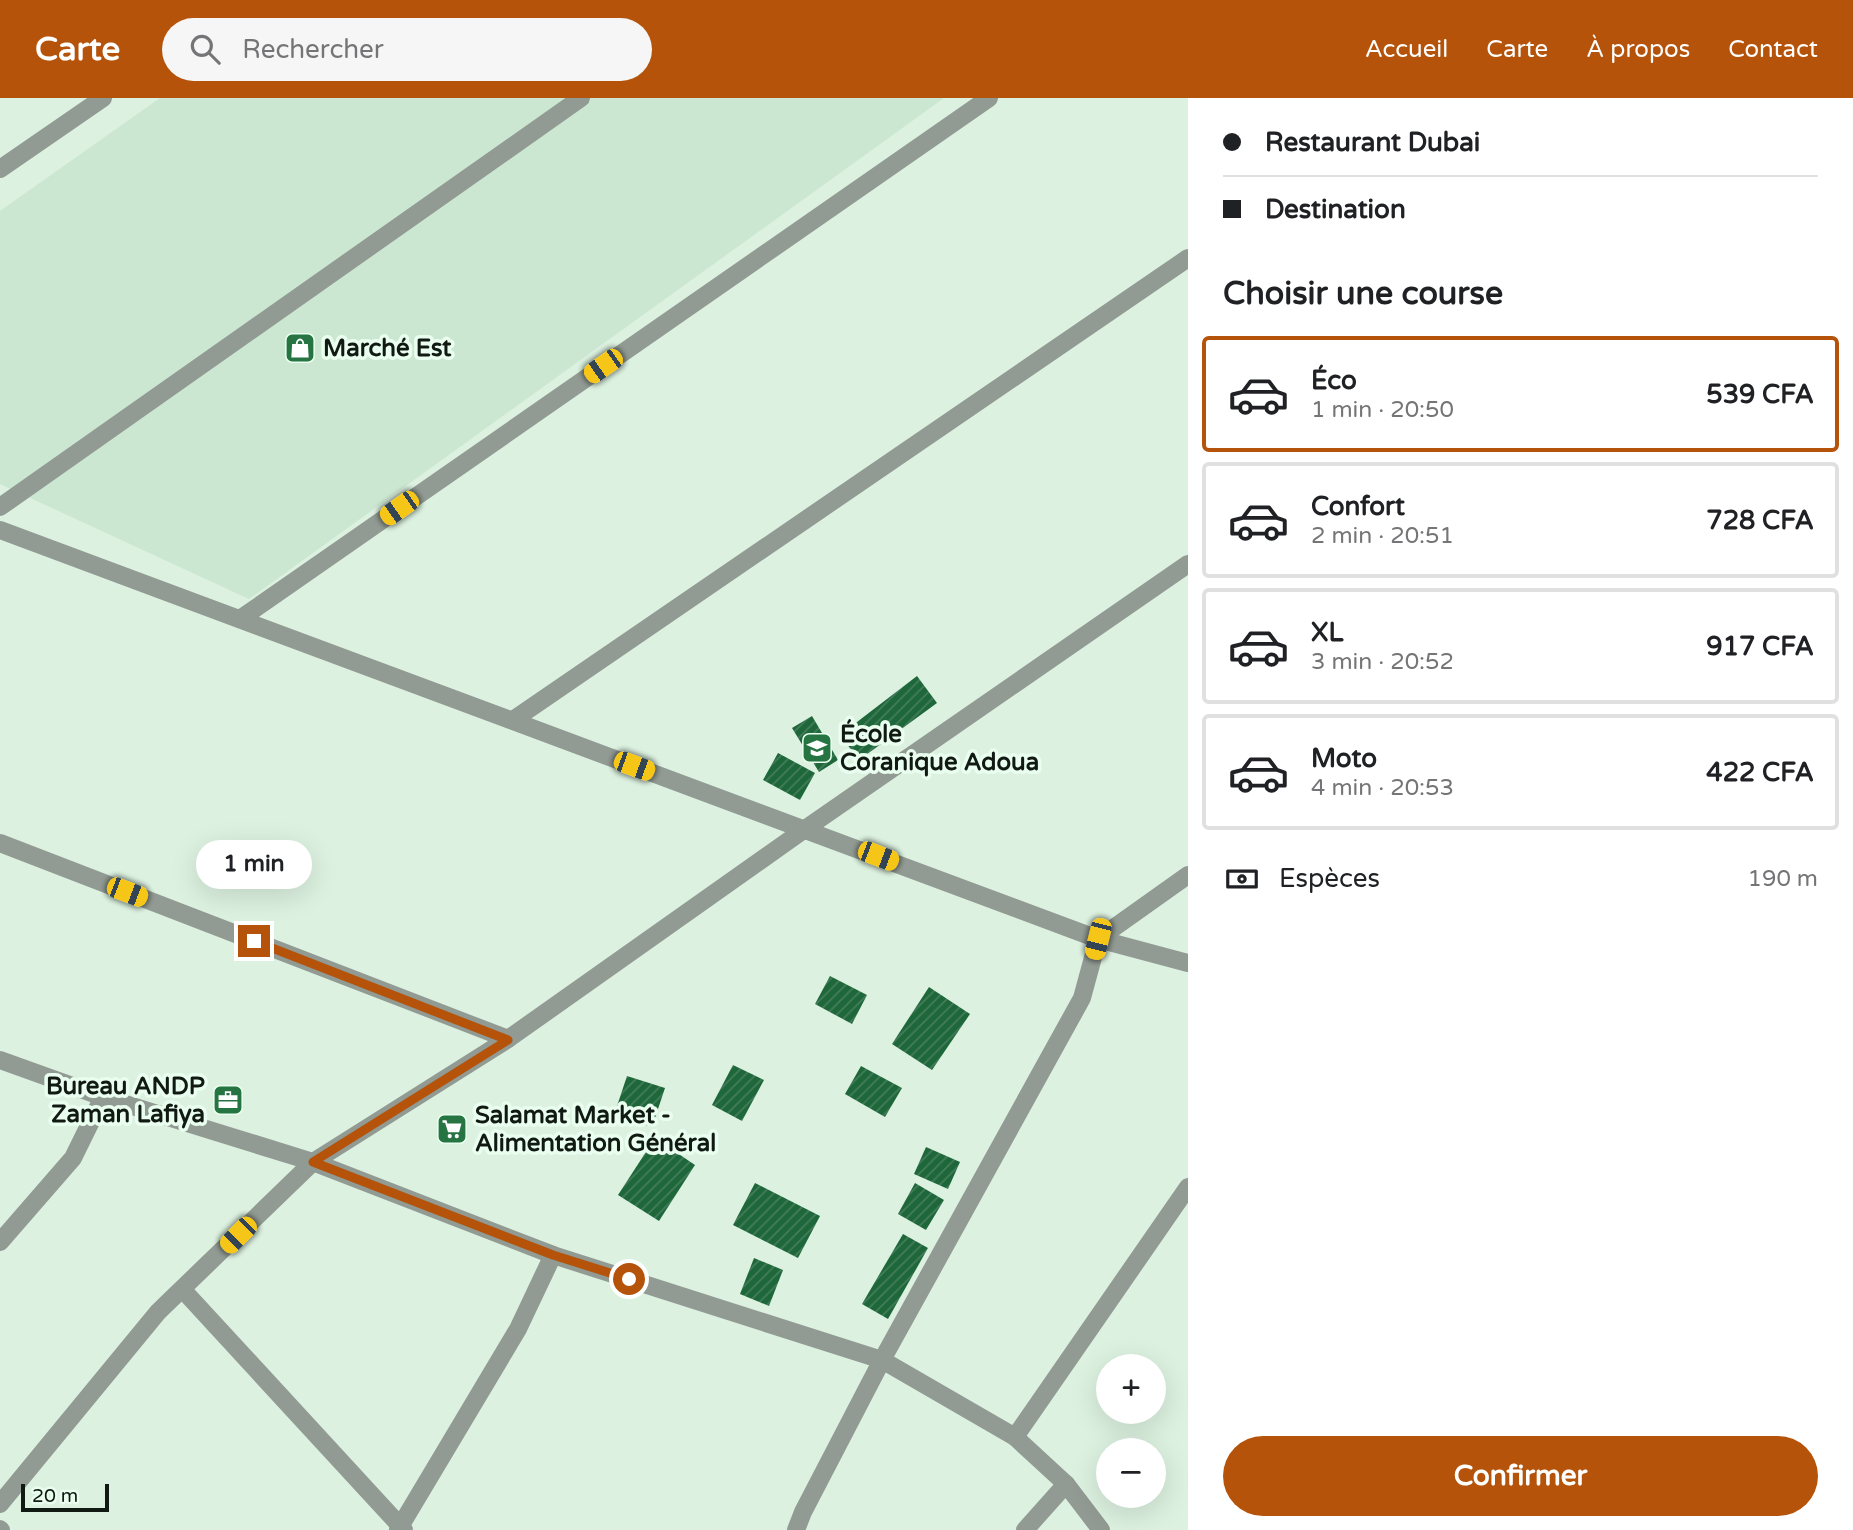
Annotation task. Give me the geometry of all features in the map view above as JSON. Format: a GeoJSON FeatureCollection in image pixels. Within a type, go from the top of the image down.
{"type":"FeatureCollection","features":[{"type":"Feature","properties":{"kind":"street"},"geometry":{"type":"LineString","coordinates":[[0,169],[103,98]]}},
{"type":"Feature","properties":{"kind":"street"},"geometry":{"type":"LineString","coordinates":[[0,507],[581,98]]}},
{"type":"Feature","properties":{"kind":"street"},"geometry":{"type":"LineString","coordinates":[[240,619],[989,98]]}},
{"type":"Feature","properties":{"kind":"street"},"geometry":{"type":"LineString","coordinates":[[513,720],[1188,258]]}},
{"type":"Feature","properties":{"kind":"street"},"geometry":{"type":"LineString","coordinates":[[0,530],[1098,939],[1188,963]]}},
{"type":"Feature","properties":{"kind":"street"},"geometry":{"type":"LineString","coordinates":[[0,1504],[158,1312],[313,1162],[508,1040],[805,829],[1188,564]]}},
{"type":"Feature","properties":{"kind":"street"},"geometry":{"type":"LineString","coordinates":[[0,843],[508,1040]]}},
{"type":"Feature","properties":{"kind":"street"},"geometry":{"type":"LineString","coordinates":[[796,1530],[882,1360],[1082,998],[1098,939],[1188,875]]}},
{"type":"Feature","properties":{"kind":"street"},"geometry":{"type":"LineString","coordinates":[[0,1060],[103,1097],[313,1162],[553,1255],[882,1360],[1015,1437],[1066,1484],[1101,1530]]}},
{"type":"Feature","properties":{"kind":"street"},"geometry":{"type":"LineString","coordinates":[[0,1242],[73,1158],[103,1097]]}},
{"type":"Feature","properties":{"kind":"street"},"geometry":{"type":"LineString","coordinates":[[1015,1437],[1182,1210],[1188,1187]]}},
{"type":"Feature","properties":{"kind":"street"},"geometry":{"type":"LineString","coordinates":[[183,1290],[400,1529],[518,1329],[553,1255]]}},
{"type":"Feature","properties":{"kind":"street"},"geometry":{"type":"LineString","coordinates":[[1026,1530],[1066,1484]]}},
{"type":"Feature","properties":{"kind":"shaded area","name":"Marché Est"},"geometry":{"type":"Polygon","coordinates":[[[160,98],[944,98],[249,599],[0,484],[0,211],[160,98]]]}},
{"type":"Feature","properties":{"kind":"building"},"geometry":{"type":"Polygon","coordinates":[[[917,676],[937,703],[859,760],[840,735],[917,676]]]}},
{"type":"Feature","properties":{"kind":"building"},"geometry":{"type":"Polygon","coordinates":[[[812,716],[838,760],[819,772],[792,728],[812,716]]]}},
{"type":"Feature","properties":{"kind":"building"},"geometry":{"type":"Polygon","coordinates":[[[778,753],[815,773],[800,800],[763,780],[778,753]]]}},
{"type":"Feature","properties":{"kind":"building"},"geometry":{"type":"Polygon","coordinates":[[[830,976],[867,995],[852,1024],[815,1004],[830,976]]]}},
{"type":"Feature","properties":{"kind":"building"},"geometry":{"type":"Polygon","coordinates":[[[929,987],[970,1014],[932,1070],[892,1044],[929,987]]]}},
{"type":"Feature","properties":{"kind":"building"},"geometry":{"type":"Polygon","coordinates":[[[733,1065],[764,1080],[742,1121],[712,1105],[733,1065]]]}},
{"type":"Feature","properties":{"kind":"building"},"geometry":{"type":"Polygon","coordinates":[[[861,1066],[902,1088],[885,1117],[845,1094],[861,1066]]]}},
{"type":"Feature","properties":{"kind":"building"},"geometry":{"type":"Polygon","coordinates":[[[627,1076],[665,1088],[652,1127],[614,1115],[627,1076]]]}},
{"type":"Feature","properties":{"kind":"building"},"geometry":{"type":"Polygon","coordinates":[[[655,1138],[695,1165],[659,1221],[618,1195],[655,1138]]]}},
{"type":"Feature","properties":{"kind":"building"},"geometry":{"type":"Polygon","coordinates":[[[926,1147],[960,1162],[948,1189],[914,1174],[926,1147]]]}},
{"type":"Feature","properties":{"kind":"building"},"geometry":{"type":"Polygon","coordinates":[[[755,1183],[820,1216],[798,1258],[733,1225],[755,1183]]]}},
{"type":"Feature","properties":{"kind":"building"},"geometry":{"type":"Polygon","coordinates":[[[915,1183],[944,1200],[926,1230],[898,1214],[915,1183]]]}},
{"type":"Feature","properties":{"kind":"building"},"geometry":{"type":"Polygon","coordinates":[[[903,1234],[928,1248],[888,1319],[862,1304],[903,1234]]]}},
{"type":"Feature","properties":{"kind":"building"},"geometry":{"type":"Polygon","coordinates":[[[754,1258],[783,1270],[769,1306],[740,1294],[754,1258]]]}},
{"type":"Feature","properties":{"kind":"place","name":"Marché Est"},"geometry":{"type":"Point","coordinates":[300,348]}},
{"type":"Feature","properties":{"kind":"place","name":"École Coranique Adoua"},"geometry":{"type":"Point","coordinates":[817,748]}},
{"type":"Feature","properties":{"kind":"place","name":"Bureau ANDP Zaman Lafiya"},"geometry":{"type":"Point","coordinates":[228,1100]}},
{"type":"Feature","properties":{"kind":"place","name":"Salamat Market - Alimentation Général"},"geometry":{"type":"Point","coordinates":[452,1129]}},
{"type":"Feature","properties":{"kind":"route"},"geometry":{"type":"LineString","coordinates":[[254,941],[508,1040],[313,1162],[553,1255],[629,1279]]}}]}
